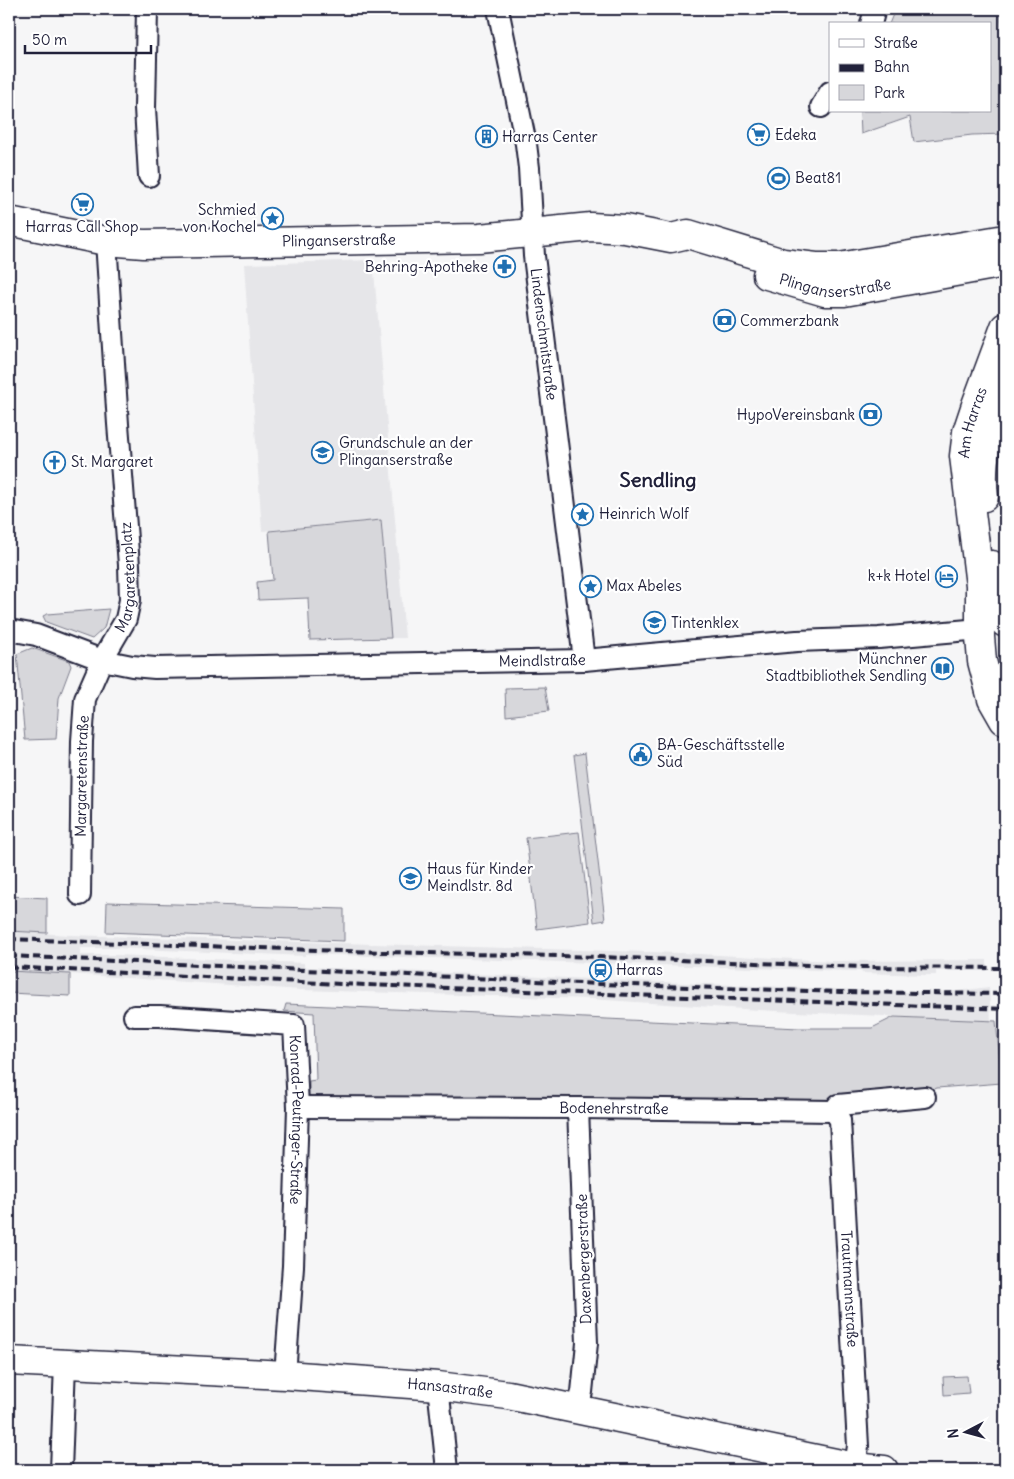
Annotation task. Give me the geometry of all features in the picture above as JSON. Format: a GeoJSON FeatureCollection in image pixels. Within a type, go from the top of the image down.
{"type":"FeatureCollection","features":[{"type":"Feature","properties":{"kind":"main road","name":"Plinganserstraße"},"geometry":{"type":"LineString","coordinates":[[9,221],[106,241],[144,244],[479,238],[591,226],[625,229],[671,238],[688,234],[783,263],[816,267],[839,266],[1005,239]]}},
{"type":"Feature","properties":{"kind":"main road","name":"Plinganserstraße"},"geometry":{"type":"LineString","coordinates":[[671,238],[683,249],[832,293],[1005,264]]}},
{"type":"Feature","properties":{"kind":"main road","name":"Am Harras"},"geometry":{"type":"LineString","coordinates":[[975,492],[964,456],[968,432],[976,405],[1005,328]]}},
{"type":"Feature","properties":{"kind":"main road","name":"Am Harras"},"geometry":{"type":"LineString","coordinates":[[975,492],[982,476],[989,430],[1005,384]]}},
{"type":"Feature","properties":{"kind":"main road"},"geometry":{"type":"LineString","coordinates":[[975,492],[980,585],[993,626],[980,645],[985,676],[992,699],[1005,722]]}},
{"type":"Feature","properties":{"kind":"main road","name":"Hansastraße"},"geometry":{"type":"LineString","coordinates":[[9,1361],[285,1375],[438,1386],[508,1395],[820,1465],[884,1470]]}},
{"type":"Feature","properties":{"kind":"street"},"geometry":{"type":"LineString","coordinates":[[147,9],[145,108],[149,176]]}},
{"type":"Feature","properties":{"kind":"street","name":"Lindenschmitstraße"},"geometry":{"type":"LineString","coordinates":[[498,9],[526,144],[534,256],[584,660]]}},
{"type":"Feature","properties":{"kind":"street"},"geometry":{"type":"LineString","coordinates":[[871,22],[875,9]]}},
{"type":"Feature","properties":{"kind":"street","name":"Margaretenplatz"},"geometry":{"type":"LineString","coordinates":[[102,660],[126,619],[130,600],[130,565],[106,241]]}},
{"type":"Feature","properties":{"kind":"street","name":"Meindlstraße"},"geometry":{"type":"LineString","coordinates":[[102,660],[155,668],[584,660],[797,641],[878,638],[993,626]]}},
{"type":"Feature","properties":{"kind":"street"},"geometry":{"type":"LineString","coordinates":[[9,630],[36,635],[102,660]]}},
{"type":"Feature","properties":{"kind":"street","name":"Margaretenstraße"},"geometry":{"type":"LineString","coordinates":[[80,896],[82,741],[85,700],[102,660]]}},
{"type":"Feature","properties":{"kind":"street","name":"Konrad-Peutinger-Straße"},"geometry":{"type":"LineString","coordinates":[[134,1016],[294,1025],[298,1107],[294,1266],[285,1375]]}},
{"type":"Feature","properties":{"kind":"street","name":"Bodenehrstraße"},"geometry":{"type":"LineString","coordinates":[[298,1107],[834,1111],[838,1105],[925,1098]]}},
{"type":"Feature","properties":{"kind":"street","name":"Daxenbergerstraße"},"geometry":{"type":"LineString","coordinates":[[578,1108],[587,1343],[582,1392],[578,1410]]}},
{"type":"Feature","properties":{"kind":"street","name":"Trautmannstraße"},"geometry":{"type":"LineString","coordinates":[[834,1111],[840,1120],[858,1446],[855,1467]]}},
{"type":"Feature","properties":{"kind":"street"},"geometry":{"type":"LineString","coordinates":[[61,1470],[65,1364]]}},
{"type":"Feature","properties":{"kind":"street"},"geometry":{"type":"LineString","coordinates":[[438,1386],[447,1470]]}},
{"type":"Feature","properties":{"kind":"shaded area","name":"Grundschule an der Plinganserstraße"},"geometry":{"type":"Polygon","coordinates":[[[373,260],[405,638],[391,638],[381,520],[262,531],[244,264],[373,260]]]}},
{"type":"Feature","properties":{"kind":"shaded area"},"geometry":{"type":"Polygon","coordinates":[[[9,931],[69,935],[681,953],[831,961],[987,960],[987,971],[936,971],[936,975],[927,975],[862,973],[861,971],[305,954],[305,956],[116,948],[81,948],[80,955],[304,963],[304,967],[903,992],[958,991],[989,987],[991,1021],[774,1011],[590,999],[301,990],[9,971],[9,931]]]}},
{"type":"Feature","properties":{"kind":"green space"},"geometry":{"type":"Polygon","coordinates":[[[910,9],[1000,9],[1002,27],[1005,32],[1005,134],[972,135],[914,142],[910,117],[861,134],[860,112],[992,112],[992,22],[890,22],[894,12],[910,9]]]}},
{"type":"Feature","properties":{"kind":"green space"},"geometry":{"type":"Polygon","coordinates":[[[381,520],[391,638],[310,640],[308,598],[258,600],[257,582],[273,580],[269,531],[381,520]]]}},
{"type":"Feature","properties":{"kind":"green space"},"geometry":{"type":"Polygon","coordinates":[[[109,609],[104,628],[92,639],[46,622],[43,616],[47,614],[109,609]]]}},
{"type":"Feature","properties":{"kind":"green space"},"geometry":{"type":"Polygon","coordinates":[[[32,648],[69,661],[71,666],[59,698],[56,739],[25,740],[17,654],[32,648]]]}},
{"type":"Feature","properties":{"kind":"green space"},"geometry":{"type":"Polygon","coordinates":[[[545,687],[549,711],[506,716],[505,688],[545,687]]]}},
{"type":"Feature","properties":{"kind":"green space"},"geometry":{"type":"Polygon","coordinates":[[[585,753],[605,920],[594,922],[574,755],[585,753]]]}},
{"type":"Feature","properties":{"kind":"green space"},"geometry":{"type":"Polygon","coordinates":[[[579,832],[590,922],[537,929],[526,838],[579,832]]]}},
{"type":"Feature","properties":{"kind":"green space"},"geometry":{"type":"Polygon","coordinates":[[[9,896],[47,898],[47,933],[9,931],[9,896]]]}},
{"type":"Feature","properties":{"kind":"green space"},"geometry":{"type":"Polygon","coordinates":[[[107,902],[344,909],[344,941],[106,932],[107,902]]]}},
{"type":"Feature","properties":{"kind":"green space"},"geometry":{"type":"Polygon","coordinates":[[[9,971],[70,974],[70,996],[9,993],[9,971]]]}},
{"type":"Feature","properties":{"kind":"green space"},"geometry":{"type":"Polygon","coordinates":[[[286,1004],[799,1028],[872,1028],[894,1017],[996,1021],[1002,1083],[937,1088],[924,1093],[817,1103],[309,1102],[309,1081],[316,1080],[314,1013],[284,1011],[286,1004]]]}},
{"type":"Feature","properties":{"kind":"green space"},"geometry":{"type":"Polygon","coordinates":[[[967,1376],[969,1393],[944,1395],[943,1377],[967,1376]]]}},
{"type":"Feature","properties":{"kind":"railway"},"geometry":{"type":"LineString","coordinates":[[9,939],[862,967],[1005,968]]}},
{"type":"Feature","properties":{"kind":"railway"},"geometry":{"type":"LineString","coordinates":[[9,956],[599,984],[840,992],[1005,994]]}},
{"type":"Feature","properties":{"kind":"railway"},"geometry":{"type":"LineString","coordinates":[[9,967],[340,984],[1005,1009]]}},
{"type":"Feature","properties":{"kind":"place","name":"Edeka"},"geometry":{"type":"Point","coordinates":[759,135]}},
{"type":"Feature","properties":{"kind":"place","name":"Harras Center"},"geometry":{"type":"Point","coordinates":[486,137]}},
{"type":"Feature","properties":{"kind":"place","name":"Beat81"},"geometry":{"type":"Point","coordinates":[779,178]}},
{"type":"Feature","properties":{"kind":"place","name":"Harras Call Shop"},"geometry":{"type":"Point","coordinates":[82,204]}},
{"type":"Feature","properties":{"kind":"place","name":"Schmied von Kochel"},"geometry":{"type":"Point","coordinates":[272,219]}},
{"type":"Feature","properties":{"kind":"place","name":"Behring-Apotheke"},"geometry":{"type":"Point","coordinates":[504,267]}},
{"type":"Feature","properties":{"kind":"place","name":"Commerzbank"},"geometry":{"type":"Point","coordinates":[724,321]}},
{"type":"Feature","properties":{"kind":"place","name":"HypoVereinsbank"},"geometry":{"type":"Point","coordinates":[871,415]}},
{"type":"Feature","properties":{"kind":"place","name":"Grundschule an der Plinganserstraße"},"geometry":{"type":"Point","coordinates":[323,452]}},
{"type":"Feature","properties":{"kind":"place","name":"St. Margaret"},"geometry":{"type":"Point","coordinates":[55,462]}},
{"type":"Feature","properties":{"kind":"place","name":"Heinrich Wolf"},"geometry":{"type":"Point","coordinates":[583,514]}},
{"type":"Feature","properties":{"kind":"place","name":"k+k Hotel"},"geometry":{"type":"Point","coordinates":[946,576]}},
{"type":"Feature","properties":{"kind":"place","name":"Max Abeles"},"geometry":{"type":"Point","coordinates":[590,586]}},
{"type":"Feature","properties":{"kind":"place","name":"Tintenklex"},"geometry":{"type":"Point","coordinates":[655,623]}},
{"type":"Feature","properties":{"kind":"place","name":"Münchner Stadtbibliothek Sendling"},"geometry":{"type":"Point","coordinates":[943,668]}},
{"type":"Feature","properties":{"kind":"place","name":"BA-Geschäftsstelle Süd"},"geometry":{"type":"Point","coordinates":[641,754]}},
{"type":"Feature","properties":{"kind":"place","name":"Haus für Kinder Meindlstr. 8d"},"geometry":{"type":"Point","coordinates":[411,878]}},
{"type":"Feature","properties":{"kind":"place","name":"Harras"},"geometry":{"type":"Point","coordinates":[600,970]}},
{"type":"Feature","properties":{"kind":"district","name":"Sendling"},"geometry":{"type":"Point","coordinates":[658,480]}}]}
